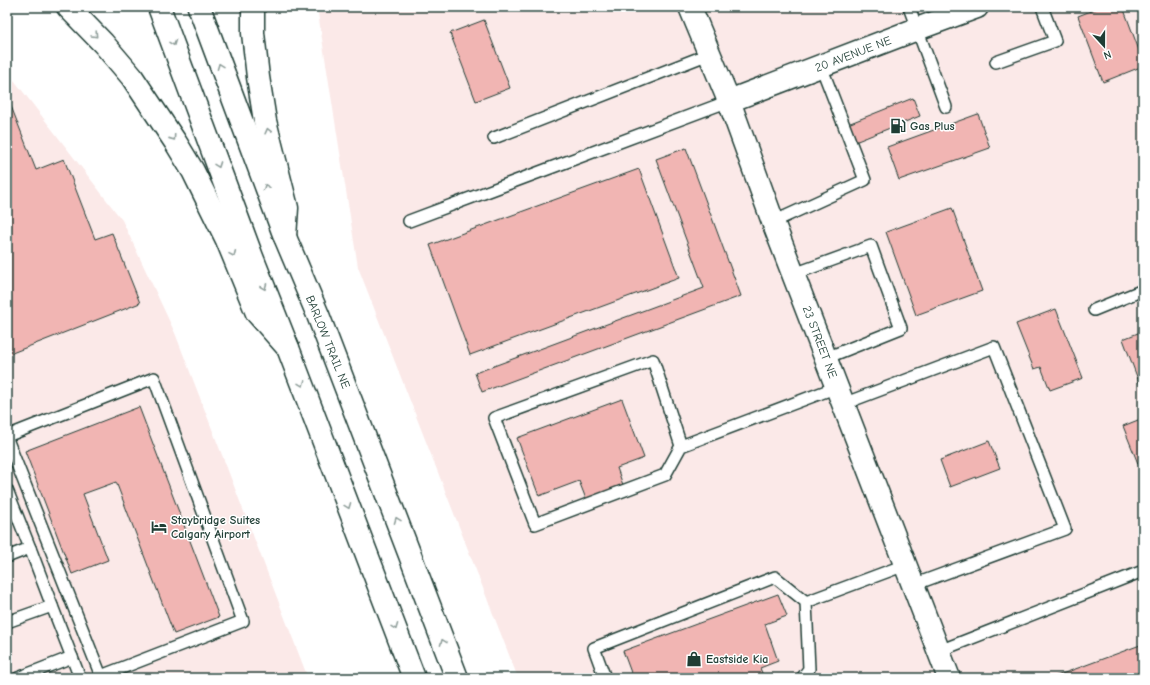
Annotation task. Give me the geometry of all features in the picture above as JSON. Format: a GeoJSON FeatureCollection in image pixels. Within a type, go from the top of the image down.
{"type":"FeatureCollection","features":[{"type":"Feature","properties":{"kind":"main road"},"geometry":{"type":"LineString","coordinates":[[68,7],[103,43],[132,77],[176,143],[193,171],[227,240],[257,313],[288,348]]}},
{"type":"Feature","properties":{"kind":"main road"},"geometry":{"type":"LineString","coordinates":[[159,7],[252,257],[414,678]]}},
{"type":"Feature","properties":{"kind":"main road","name":"BARLOW TRAIL NE"},"geometry":{"type":"LineString","coordinates":[[198,7],[285,237],[318,315],[458,678]]}},
{"type":"Feature","properties":{"kind":"main road"},"geometry":{"type":"LineString","coordinates":[[253,7],[253,33],[265,121],[288,208],[285,237]]}},
{"type":"Feature","properties":{"kind":"main road","name":"23 STREET NE"},"geometry":{"type":"LineString","coordinates":[[690,7],[729,102],[949,678]]}},
{"type":"Feature","properties":{"kind":"main road","name":"20 AVENUE NE"},"geometry":{"type":"LineString","coordinates":[[729,102],[977,7]]}},
{"type":"Feature","properties":{"kind":"lane"},"geometry":{"type":"LineString","coordinates":[[909,7],[946,107]]}},
{"type":"Feature","properties":{"kind":"lane"},"geometry":{"type":"LineString","coordinates":[[996,62],[1055,41],[1042,7]]}},
{"type":"Feature","properties":{"kind":"lane"},"geometry":{"type":"LineString","coordinates":[[494,138],[709,54]]}},
{"type":"Feature","properties":{"kind":"lane"},"geometry":{"type":"LineString","coordinates":[[774,222],[865,180],[821,66]]}},
{"type":"Feature","properties":{"kind":"lane"},"geometry":{"type":"LineString","coordinates":[[409,221],[729,102]]}},
{"type":"Feature","properties":{"kind":"lane"},"geometry":{"type":"LineString","coordinates":[[794,274],[871,246],[901,328],[826,358]]}},
{"type":"Feature","properties":{"kind":"lane"},"geometry":{"type":"LineString","coordinates":[[1094,310],[1143,290]]}},
{"type":"Feature","properties":{"kind":"lane"},"geometry":{"type":"LineString","coordinates":[[681,446],[653,360],[494,418],[535,524],[665,475],[681,446],[994,347],[1065,529],[913,585]]}},
{"type":"Feature","properties":{"kind":"lane"},"geometry":{"type":"LineString","coordinates":[[7,436],[154,378],[243,621],[100,677],[7,439]]}},
{"type":"Feature","properties":{"kind":"lane"},"geometry":{"type":"LineString","coordinates":[[7,490],[80,678]]}},
{"type":"Feature","properties":{"kind":"lane"},"geometry":{"type":"LineString","coordinates":[[7,557],[30,548]]}},
{"type":"Feature","properties":{"kind":"lane"},"geometry":{"type":"LineString","coordinates":[[806,602],[905,565]]}},
{"type":"Feature","properties":{"kind":"lane"},"geometry":{"type":"LineString","coordinates":[[938,651],[1143,571]]}},
{"type":"Feature","properties":{"kind":"lane"},"geometry":{"type":"LineString","coordinates":[[606,678],[594,648],[775,577],[806,602],[809,669],[802,678]]}},
{"type":"Feature","properties":{"kind":"lane"},"geometry":{"type":"LineString","coordinates":[[7,622],[52,606]]}},
{"type":"Feature","properties":{"kind":"lane"},"geometry":{"type":"LineString","coordinates":[[18,678],[72,657]]}},
{"type":"Feature","properties":{"kind":"shaded area"},"geometry":{"type":"Polygon","coordinates":[[[317,7],[1143,7],[1143,678],[518,678],[358,267],[317,7]]]}},
{"type":"Feature","properties":{"kind":"shaded area"},"geometry":{"type":"Polygon","coordinates":[[[7,71],[122,220],[175,333],[308,678],[7,678],[7,71]]]}},
{"type":"Feature","properties":{"kind":"building"},"geometry":{"type":"Polygon","coordinates":[[[1101,7],[1123,7],[1143,61],[1143,66],[1103,82],[1078,16],[1101,7]]]}},
{"type":"Feature","properties":{"kind":"building"},"geometry":{"type":"Polygon","coordinates":[[[484,20],[510,88],[476,101],[450,33],[484,20]]]}},
{"type":"Feature","properties":{"kind":"building"},"geometry":{"type":"Polygon","coordinates":[[[7,96],[36,170],[64,159],[95,239],[112,233],[140,303],[7,355],[7,96]]]}},
{"type":"Feature","properties":{"kind":"building"},"geometry":{"type":"Polygon","coordinates":[[[913,98],[920,116],[855,142],[848,124],[913,98]]]}},
{"type":"Feature","properties":{"kind":"building"},"geometry":{"type":"Polygon","coordinates":[[[978,114],[990,148],[899,180],[887,147],[978,114]]]}},
{"type":"Feature","properties":{"kind":"building"},"geometry":{"type":"Polygon","coordinates":[[[686,148],[741,296],[482,392],[475,373],[704,288],[656,159],[686,148]]]}},
{"type":"Feature","properties":{"kind":"building"},"geometry":{"type":"Polygon","coordinates":[[[639,169],[679,278],[470,355],[430,245],[639,169]]]}},
{"type":"Feature","properties":{"kind":"building"},"geometry":{"type":"Polygon","coordinates":[[[952,208],[982,291],[916,315],[886,232],[952,208]]]}},
{"type":"Feature","properties":{"kind":"building"},"geometry":{"type":"Polygon","coordinates":[[[1056,309],[1083,378],[1050,390],[1041,367],[1034,369],[1016,324],[1056,309]]]}},
{"type":"Feature","properties":{"kind":"building"},"geometry":{"type":"Polygon","coordinates":[[[1143,331],[1143,384],[1140,385],[1123,339],[1143,331]]]}},
{"type":"Feature","properties":{"kind":"building"},"geometry":{"type":"Polygon","coordinates":[[[622,399],[644,458],[617,468],[623,485],[586,499],[579,481],[539,496],[517,438],[622,399]]]}},
{"type":"Feature","properties":{"kind":"building","name":"Staybridge Suites Calgary Airport"},"geometry":{"type":"Polygon","coordinates":[[[139,407],[219,617],[174,634],[116,482],[83,494],[108,560],[72,574],[25,451],[139,407]]]}},
{"type":"Feature","properties":{"kind":"building"},"geometry":{"type":"Polygon","coordinates":[[[1143,418],[1143,476],[1123,426],[1143,418]]]}},
{"type":"Feature","properties":{"kind":"building"},"geometry":{"type":"Polygon","coordinates":[[[989,441],[1000,468],[950,487],[940,460],[989,441]]]}},
{"type":"Feature","properties":{"kind":"building"},"geometry":{"type":"Polygon","coordinates":[[[7,505],[14,523],[7,526],[7,505]]]}},
{"type":"Feature","properties":{"kind":"building"},"geometry":{"type":"Polygon","coordinates":[[[778,594],[787,616],[765,624],[778,661],[760,668],[764,678],[633,678],[623,651],[778,594]]]}},
{"type":"Feature","properties":{"kind":"building"},"geometry":{"type":"Polygon","coordinates":[[[1143,644],[1143,678],[1051,678],[1143,644]]]}},
{"type":"Feature","properties":{"kind":"place","name":"Gas Plus"},"geometry":{"type":"Point","coordinates":[898,126]}},
{"type":"Feature","properties":{"kind":"place","name":"Staybridge Suites Calgary Airport"},"geometry":{"type":"Point","coordinates":[159,527]}},
{"type":"Feature","properties":{"kind":"place","name":"Eastside Kia"},"geometry":{"type":"Point","coordinates":[694,659]}}]}
